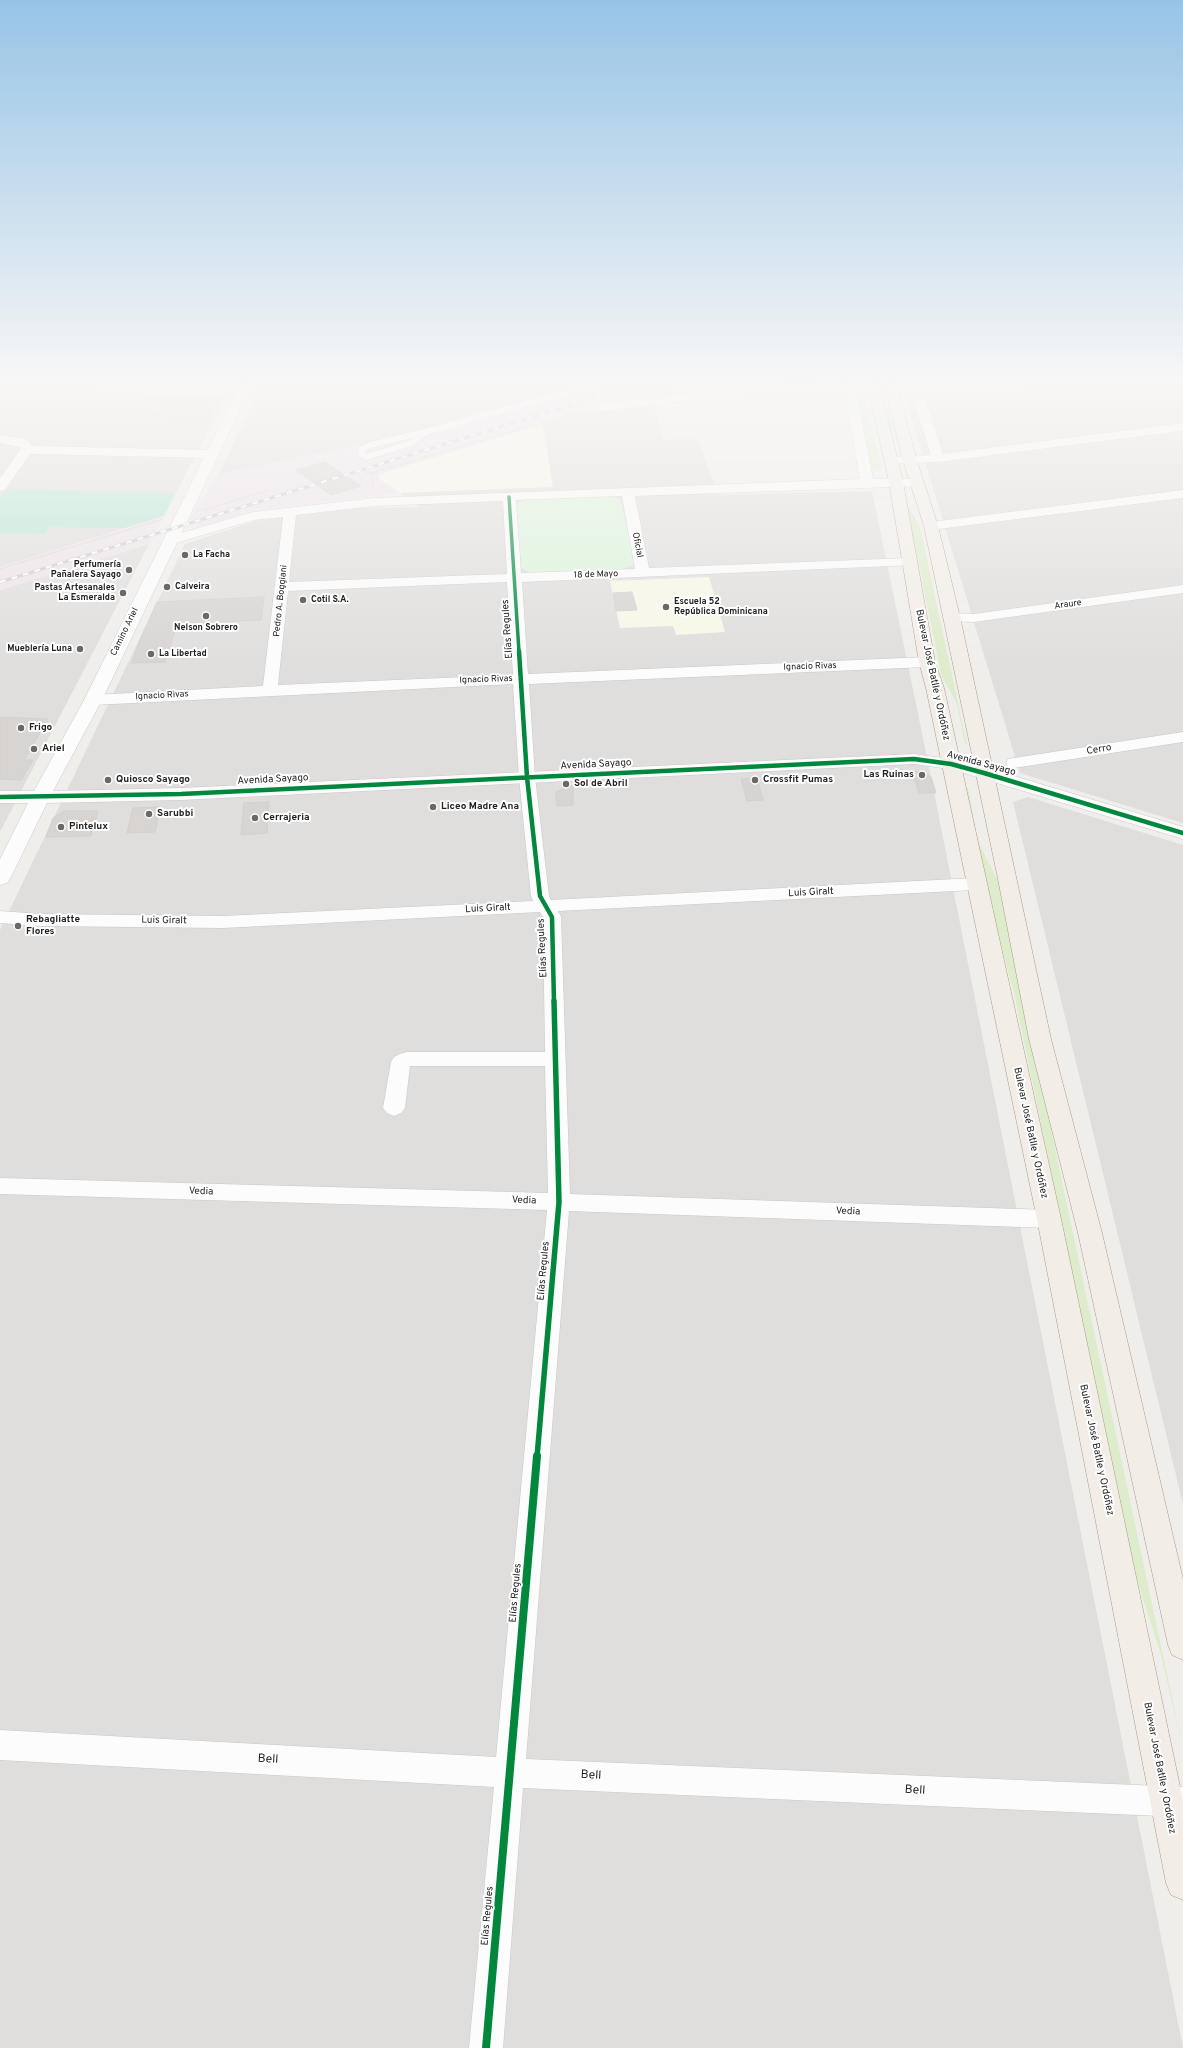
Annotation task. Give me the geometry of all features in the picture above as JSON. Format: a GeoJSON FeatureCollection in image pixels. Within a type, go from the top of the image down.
{"type":"FeatureCollection","features":[{"type":"Feature","properties":{"kind":"main road","name":"Bulevar José Batlle y Ordóñez"},"geometry":{"type":"LineString","coordinates":[[895,479],[927,662],[951,764],[975,884],[1049,1219],[1119,1560],[1174,1802],[1183,1883]]}},
{"type":"Feature","properties":{"kind":"main road"},"geometry":{"type":"LineString","coordinates":[[915,479],[930,526],[952,617],[984,773],[1008,879],[1040,1039],[1090,1233],[1183,1645]]}},
{"type":"Feature","properties":{"kind":"street"},"geometry":{"type":"LineString","coordinates":[[0,487],[6,479]]}},
{"type":"Feature","properties":{"kind":"street","name":"Camino Ariel"},"geometry":{"type":"LineString","coordinates":[[0,879],[40,798],[93,700],[199,479]]}},
{"type":"Feature","properties":{"kind":"street"},"geometry":{"type":"LineString","coordinates":[[866,479],[867,483]]}},
{"type":"Feature","properties":{"kind":"street"},"geometry":{"type":"LineString","coordinates":[[169,541],[252,516],[374,502],[867,483],[916,483]]}},
{"type":"Feature","properties":{"kind":"street","name":"Oficial"},"geometry":{"type":"LineString","coordinates":[[628,493],[643,573]]}},
{"type":"Feature","properties":{"kind":"street"},"geometry":{"type":"LineString","coordinates":[[930,526],[1183,494]]}},
{"type":"Feature","properties":{"kind":"street","name":"Elías Regules"},"geometry":{"type":"LineString","coordinates":[[486,2048],[559,1202],[552,917],[540,896],[527,777],[509,497]]}},
{"type":"Feature","properties":{"kind":"street","name":"Pedro A. Boggiani"},"geometry":{"type":"LineString","coordinates":[[270,690],[283,587],[290,512]]}},
{"type":"Feature","properties":{"kind":"street","name":"18 de Mayo"},"geometry":{"type":"LineString","coordinates":[[283,587],[910,562]]}},
{"type":"Feature","properties":{"kind":"street","name":"Araure"},"geometry":{"type":"LineString","coordinates":[[952,617],[974,618],[1183,589]]}},
{"type":"Feature","properties":{"kind":"street","name":"Ignacio Rivas"},"geometry":{"type":"LineString","coordinates":[[93,700],[270,690],[927,662]]}},
{"type":"Feature","properties":{"kind":"street","name":"Cerro"},"geometry":{"type":"LineString","coordinates":[[1014,763],[1183,736]]}},
{"type":"Feature","properties":{"kind":"street","name":"Avenida Sayago"},"geometry":{"type":"LineString","coordinates":[[0,797],[40,798],[180,794],[914,759],[951,764],[984,773],[1183,834]]}},
{"type":"Feature","properties":{"kind":"street","name":"Luis Giralt"},"geometry":{"type":"LineString","coordinates":[[0,917],[40,920],[223,922],[975,884]]}},
{"type":"Feature","properties":{"kind":"street"},"geometry":{"type":"LineString","coordinates":[[394,1108],[401,1062],[407,1059],[555,1059]]}},
{"type":"Feature","properties":{"kind":"street","name":"Vedia"},"geometry":{"type":"LineString","coordinates":[[0,1186],[559,1202],[1049,1219]]}},
{"type":"Feature","properties":{"kind":"street","name":"Bell"},"geometry":{"type":"LineString","coordinates":[[0,1745],[510,1773],[1174,1802]]}},
{"type":"Feature","properties":{"kind":"path"},"geometry":{"type":"LineString","coordinates":[[372,479],[374,502]]}},
{"type":"Feature","properties":{"kind":"path"},"geometry":{"type":"LineString","coordinates":[[0,569],[169,517],[181,517],[269,490]]}},
{"type":"Feature","properties":{"kind":"shaded area"},"geometry":{"type":"Polygon","coordinates":[[[0,479],[183,479],[164,516],[0,567],[0,479]]]}},
{"type":"Feature","properties":{"kind":"shaded area"},"geometry":{"type":"Polygon","coordinates":[[[216,479],[379,479],[400,493],[256,510],[198,527],[190,519],[216,479]]]}},
{"type":"Feature","properties":{"kind":"shaded area"},"geometry":{"type":"Polygon","coordinates":[[[379,479],[712,479],[718,495],[872,491],[930,772],[1183,2048],[0,2048],[0,930],[185,544],[255,521],[356,508],[420,507],[379,479]]]}},
{"type":"Feature","properties":{"kind":"shaded area"},"geometry":{"type":"Polygon","coordinates":[[[379,479],[552,479],[553,487],[400,493],[379,479]]]}},
{"type":"Feature","properties":{"kind":"shaded area"},"geometry":{"type":"Polygon","coordinates":[[[930,479],[1183,479],[1183,823],[1020,773],[930,479]]]}},
{"type":"Feature","properties":{"kind":"shaded area"},"geometry":{"type":"Polygon","coordinates":[[[164,516],[149,544],[0,590],[0,567],[164,516]]]}},
{"type":"Feature","properties":{"kind":"shaded area"},"geometry":{"type":"Polygon","coordinates":[[[149,544],[0,832],[0,590],[149,544]]]}},
{"type":"Feature","properties":{"kind":"shaded area","name":"Escuela 52 República Dominicana"},"geometry":{"type":"Polygon","coordinates":[[[709,577],[725,632],[676,635],[673,626],[620,628],[610,581],[709,577]]]}},
{"type":"Feature","properties":{"kind":"shaded area"},"geometry":{"type":"Polygon","coordinates":[[[1028,797],[1183,845],[1183,1504],[1013,802],[1028,797]]]}},
{"type":"Feature","properties":{"kind":"green space"},"geometry":{"type":"Polygon","coordinates":[[[6,489],[175,493],[164,516],[124,528],[49,527],[45,534],[0,533],[0,498],[6,489]]]}},
{"type":"Feature","properties":{"kind":"green space"},"geometry":{"type":"Polygon","coordinates":[[[904,490],[908,506],[920,526],[967,745],[965,744],[957,704],[941,674],[904,490]]]}},
{"type":"Feature","properties":{"kind":"green space"},"geometry":{"type":"Polygon","coordinates":[[[617,498],[621,502],[635,563],[633,565],[622,569],[535,573],[521,568],[516,508],[517,503],[530,499],[617,498]]]}},
{"type":"Feature","properties":{"kind":"green space"},"geometry":{"type":"Polygon","coordinates":[[[965,787],[968,788],[978,841],[998,881],[1183,1749],[1161,1655],[1133,1568],[1014,993],[994,919],[965,787]]]}},
{"type":"Feature","properties":{"kind":"building"},"geometry":{"type":"Polygon","coordinates":[[[308,479],[350,479],[361,486],[331,495],[308,479]]]}},
{"type":"Feature","properties":{"kind":"building"},"geometry":{"type":"Polygon","coordinates":[[[632,592],[637,610],[616,611],[613,593],[632,592]]]}},
{"type":"Feature","properties":{"kind":"building","name":"Nelson Sobrero"},"geometry":{"type":"Polygon","coordinates":[[[264,597],[261,620],[177,624],[165,662],[132,663],[139,642],[157,602],[264,597]]]}},
{"type":"Feature","properties":{"kind":"building"},"geometry":{"type":"Polygon","coordinates":[[[0,717],[48,719],[24,760],[33,760],[21,780],[0,779],[0,717]]]}},
{"type":"Feature","properties":{"kind":"building"},"geometry":{"type":"Polygon","coordinates":[[[912,771],[925,773],[931,777],[936,793],[919,793],[912,771]]]}},
{"type":"Feature","properties":{"kind":"building"},"geometry":{"type":"Polygon","coordinates":[[[757,778],[763,800],[747,801],[741,779],[757,778]]]}},
{"type":"Feature","properties":{"kind":"building"},"geometry":{"type":"Polygon","coordinates":[[[573,785],[573,805],[557,806],[556,792],[573,785]]]}},
{"type":"Feature","properties":{"kind":"building","name":"Cerrajeria"},"geometry":{"type":"Polygon","coordinates":[[[269,802],[267,833],[241,835],[244,803],[269,802]]]}},
{"type":"Feature","properties":{"kind":"building"},"geometry":{"type":"Polygon","coordinates":[[[160,807],[155,832],[127,833],[133,808],[160,807]]]}},
{"type":"Feature","properties":{"kind":"building"},"geometry":{"type":"Polygon","coordinates":[[[64,811],[98,811],[91,836],[46,837],[53,818],[64,811]]]}},
{"type":"Feature","properties":{"kind":"railway"},"geometry":{"type":"LineString","coordinates":[[0,582],[334,479]]}},
{"type":"Feature","properties":{"kind":"cycle path"},"geometry":{"type":"LineString","coordinates":[[486,2048],[559,1202],[552,917],[540,896],[527,777],[509,497]]}},
{"type":"Feature","properties":{"kind":"cycle path"},"geometry":{"type":"LineString","coordinates":[[0,797],[181,794],[914,759],[951,764],[984,773],[1183,833]]}},
{"type":"Feature","properties":{"kind":"place","name":"La Facha"},"geometry":{"type":"Point","coordinates":[185,555]}},
{"type":"Feature","properties":{"kind":"place","name":"Perfumería Pañalera Sayago"},"geometry":{"type":"Point","coordinates":[129,570]}},
{"type":"Feature","properties":{"kind":"place","name":"Calveira"},"geometry":{"type":"Point","coordinates":[167,587]}},
{"type":"Feature","properties":{"kind":"place","name":"Pastas Artesanales La Esmeralda"},"geometry":{"type":"Point","coordinates":[123,593]}},
{"type":"Feature","properties":{"kind":"place","name":"Cotil S.A."},"geometry":{"type":"Point","coordinates":[303,600]}},
{"type":"Feature","properties":{"kind":"place","name":"Escuela 52 República Dominicana"},"geometry":{"type":"Point","coordinates":[666,607]}},
{"type":"Feature","properties":{"kind":"place","name":"Nelson Sobrero"},"geometry":{"type":"Point","coordinates":[206,616]}},
{"type":"Feature","properties":{"kind":"place","name":"Mueblería Luna"},"geometry":{"type":"Point","coordinates":[80,649]}},
{"type":"Feature","properties":{"kind":"place","name":"La Libertad"},"geometry":{"type":"Point","coordinates":[151,654]}},
{"type":"Feature","properties":{"kind":"place","name":"Frigo"},"geometry":{"type":"Point","coordinates":[21,728]}},
{"type":"Feature","properties":{"kind":"place","name":"Ariel"},"geometry":{"type":"Point","coordinates":[34,749]}},
{"type":"Feature","properties":{"kind":"place","name":"Las Ruinas"},"geometry":{"type":"Point","coordinates":[922,775]}},
{"type":"Feature","properties":{"kind":"place","name":"Quiosco Sayago"},"geometry":{"type":"Point","coordinates":[108,780]}},
{"type":"Feature","properties":{"kind":"place","name":"Crossfit Pumas"},"geometry":{"type":"Point","coordinates":[755,780]}},
{"type":"Feature","properties":{"kind":"place","name":"Sol de Abril"},"geometry":{"type":"Point","coordinates":[566,784]}},
{"type":"Feature","properties":{"kind":"place","name":"Liceo Madre Ana"},"geometry":{"type":"Point","coordinates":[433,807]}},
{"type":"Feature","properties":{"kind":"place","name":"Sarubbi"},"geometry":{"type":"Point","coordinates":[149,814]}},
{"type":"Feature","properties":{"kind":"place","name":"Cerrajeria"},"geometry":{"type":"Point","coordinates":[255,818]}},
{"type":"Feature","properties":{"kind":"place","name":"Pintelux"},"geometry":{"type":"Point","coordinates":[61,827]}},
{"type":"Feature","properties":{"kind":"place","name":"Rebagliatte Flores"},"geometry":{"type":"Point","coordinates":[18,926]}}]}
